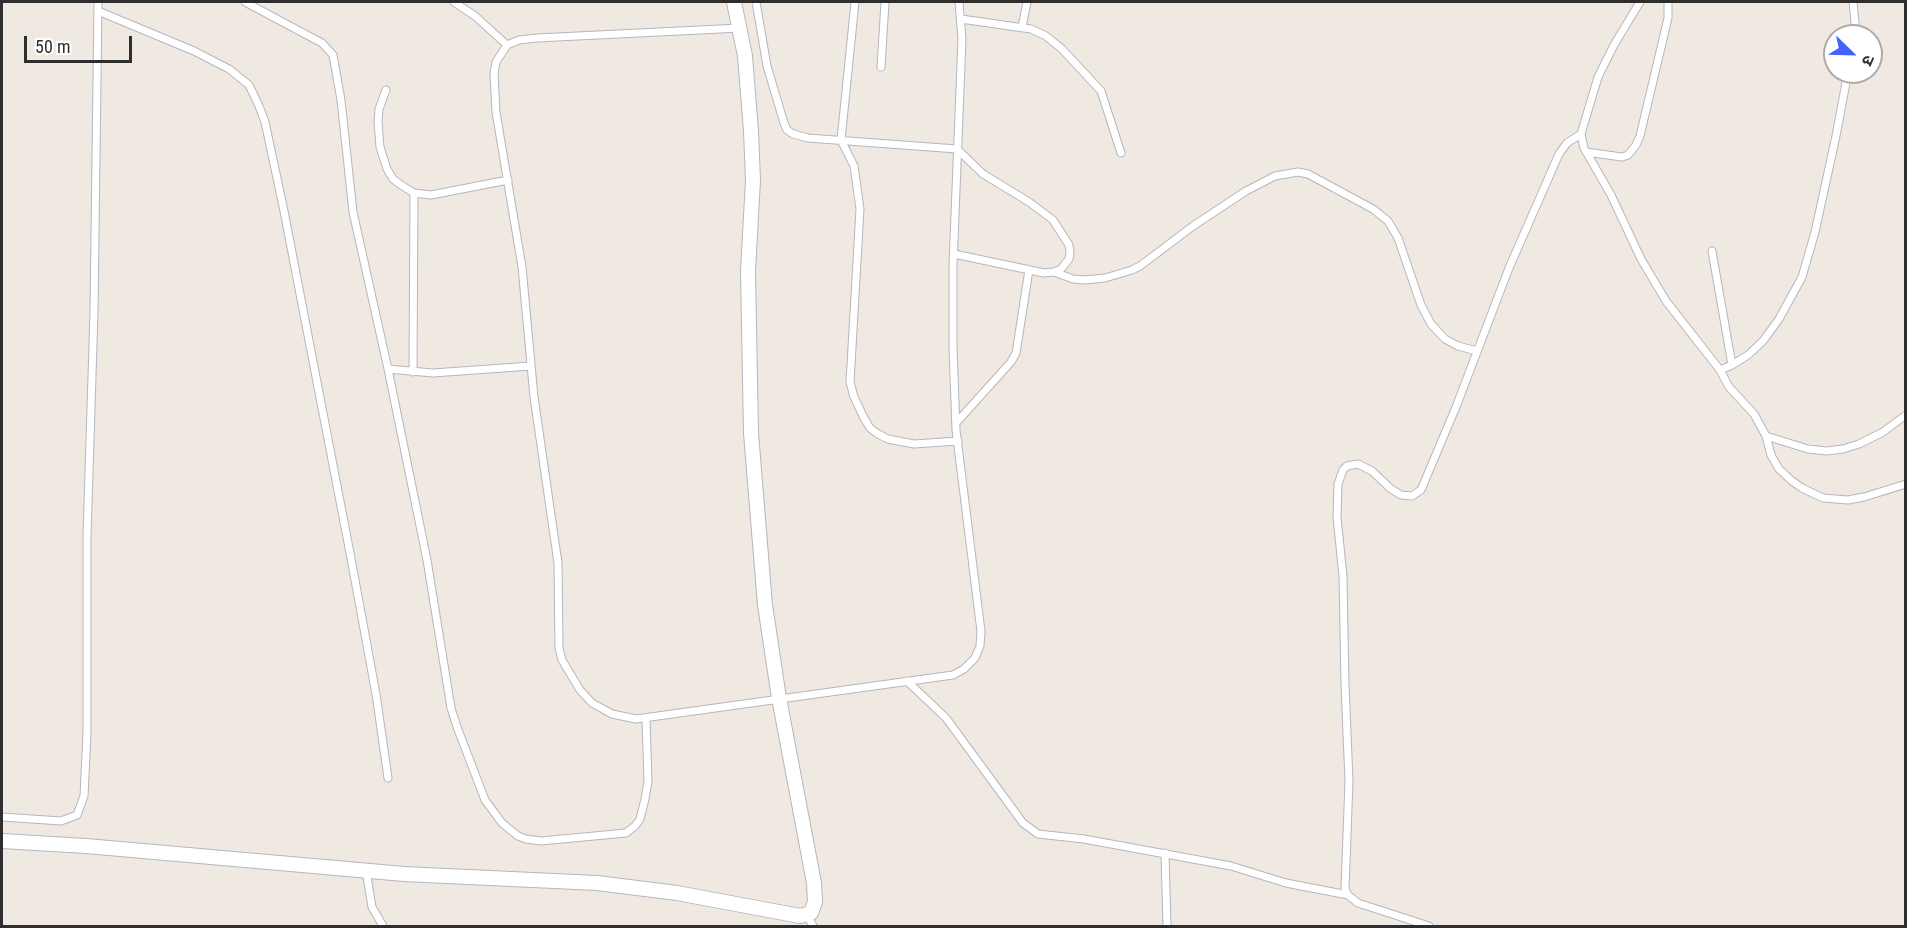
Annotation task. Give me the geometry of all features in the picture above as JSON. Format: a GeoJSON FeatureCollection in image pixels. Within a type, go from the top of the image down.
{"type":"FeatureCollection","features":[{"type":"Feature","properties":{"kind":"street"},"geometry":{"type":"LineString","coordinates":[[2,841],[366,870],[597,883],[677,893],[800,916],[810,921],[814,909],[814,883],[779,698],[765,605],[751,433],[748,271],[753,180],[752,141],[745,56],[734,2]]}},
{"type":"Feature","properties":{"kind":"lane"},"geometry":{"type":"LineString","coordinates":[[2,818],[61,821],[76,815],[84,796],[87,733],[87,536],[94,312],[98,2]]}},
{"type":"Feature","properties":{"kind":"lane"},"geometry":{"type":"LineString","coordinates":[[245,2],[322,43],[333,55],[341,100],[354,212],[427,560],[452,708],[476,779],[491,810],[510,831],[526,839],[541,841],[626,833],[640,819],[645,799],[648,781],[646,719]]}},
{"type":"Feature","properties":{"kind":"lane"},"geometry":{"type":"LineString","coordinates":[[454,2],[475,16],[507,45]]}},
{"type":"Feature","properties":{"kind":"lane"},"geometry":{"type":"LineString","coordinates":[[756,2],[767,66],[787,130],[808,138],[957,149],[982,174],[1044,212],[1060,229],[1070,245],[1066,265],[1054,272],[1044,273],[954,254]]}},
{"type":"Feature","properties":{"kind":"lane"},"geometry":{"type":"LineString","coordinates":[[855,2],[841,140],[854,166],[860,209],[850,382],[854,398],[870,428],[878,434],[888,439],[914,444],[958,441]]}},
{"type":"Feature","properties":{"kind":"lane"},"geometry":{"type":"LineString","coordinates":[[881,67],[885,2]]}},
{"type":"Feature","properties":{"kind":"lane"},"geometry":{"type":"LineString","coordinates":[[740,27],[519,40],[507,45],[496,62],[494,84],[496,112],[522,267],[531,366],[558,563],[559,648],[562,660],[575,683],[592,703],[620,717],[646,719],[779,698],[953,675],[964,669],[975,658],[981,646],[956,423],[953,349],[957,149],[962,39],[959,2]]}},
{"type":"Feature","properties":{"kind":"lane"},"geometry":{"type":"LineString","coordinates":[[1022,27],[1027,2]]}},
{"type":"Feature","properties":{"kind":"lane"},"geometry":{"type":"LineString","coordinates":[[1640,2],[1614,45],[1598,78],[1581,134],[1581,141],[1611,195],[1641,259],[1666,301],[1720,370],[1730,387],[1754,414],[1766,435],[1771,455],[1779,470],[1802,488],[1823,498],[1848,500],[1905,484]]}},
{"type":"Feature","properties":{"kind":"lane"},"geometry":{"type":"LineString","coordinates":[[1586,152],[1622,156],[1628,155],[1636,145],[1668,18],[1668,2]]}},
{"type":"Feature","properties":{"kind":"lane"},"geometry":{"type":"LineString","coordinates":[[1853,2],[1855,24]]}},
{"type":"Feature","properties":{"kind":"lane"},"geometry":{"type":"LineString","coordinates":[[98,11],[194,51],[229,69],[249,85],[259,106],[265,122],[284,211],[350,553],[376,693],[388,778]]}},
{"type":"Feature","properties":{"kind":"lane"},"geometry":{"type":"LineString","coordinates":[[961,19],[1038,31],[1062,49],[1098,86],[1104,96],[1121,153]]}},
{"type":"Feature","properties":{"kind":"lane"},"geometry":{"type":"LineString","coordinates":[[1720,370],[1748,355],[1762,341],[1784,312],[1802,277],[1815,232],[1846,84]]}},
{"type":"Feature","properties":{"kind":"lane"},"geometry":{"type":"LineString","coordinates":[[386,90],[379,109],[378,122],[383,159],[393,178],[414,193],[431,195],[508,180]]}},
{"type":"Feature","properties":{"kind":"lane"},"geometry":{"type":"LineString","coordinates":[[1429,927],[1358,903],[1348,895],[1345,889],[1349,781],[1343,576],[1337,517],[1338,484],[1347,466],[1358,464],[1372,471],[1401,495],[1417,494],[1425,484],[1509,268],[1559,154],[1567,143],[1581,134]]}},
{"type":"Feature","properties":{"kind":"lane"},"geometry":{"type":"LineString","coordinates":[[1054,272],[1073,279],[1085,280],[1105,278],[1132,270],[1246,191],[1275,176],[1298,172],[1308,174],[1373,209],[1388,221],[1398,238],[1420,305],[1431,324],[1445,339],[1458,346],[1478,351]]}},
{"type":"Feature","properties":{"kind":"lane"},"geometry":{"type":"LineString","coordinates":[[413,372],[414,193]]}},
{"type":"Feature","properties":{"kind":"lane"},"geometry":{"type":"LineString","coordinates":[[1712,251],[1732,365]]}},
{"type":"Feature","properties":{"kind":"lane"},"geometry":{"type":"LineString","coordinates":[[956,423],[1011,362],[1016,353],[1029,270]]}},
{"type":"Feature","properties":{"kind":"lane"},"geometry":{"type":"LineString","coordinates":[[388,369],[433,373],[531,366]]}},
{"type":"Feature","properties":{"kind":"lane"},"geometry":{"type":"LineString","coordinates":[[1766,435],[1808,449],[1827,451],[1843,449],[1883,432],[1905,415]]}},
{"type":"Feature","properties":{"kind":"lane"},"geometry":{"type":"LineString","coordinates":[[907,681],[956,730],[1023,823],[1032,831],[1046,836],[1084,839],[1231,866],[1286,883],[1348,895]]}},
{"type":"Feature","properties":{"kind":"lane"},"geometry":{"type":"LineString","coordinates":[[1164,853],[1167,927]]}},
{"type":"Feature","properties":{"kind":"lane"},"geometry":{"type":"LineString","coordinates":[[366,870],[372,907],[383,927]]}}]}
